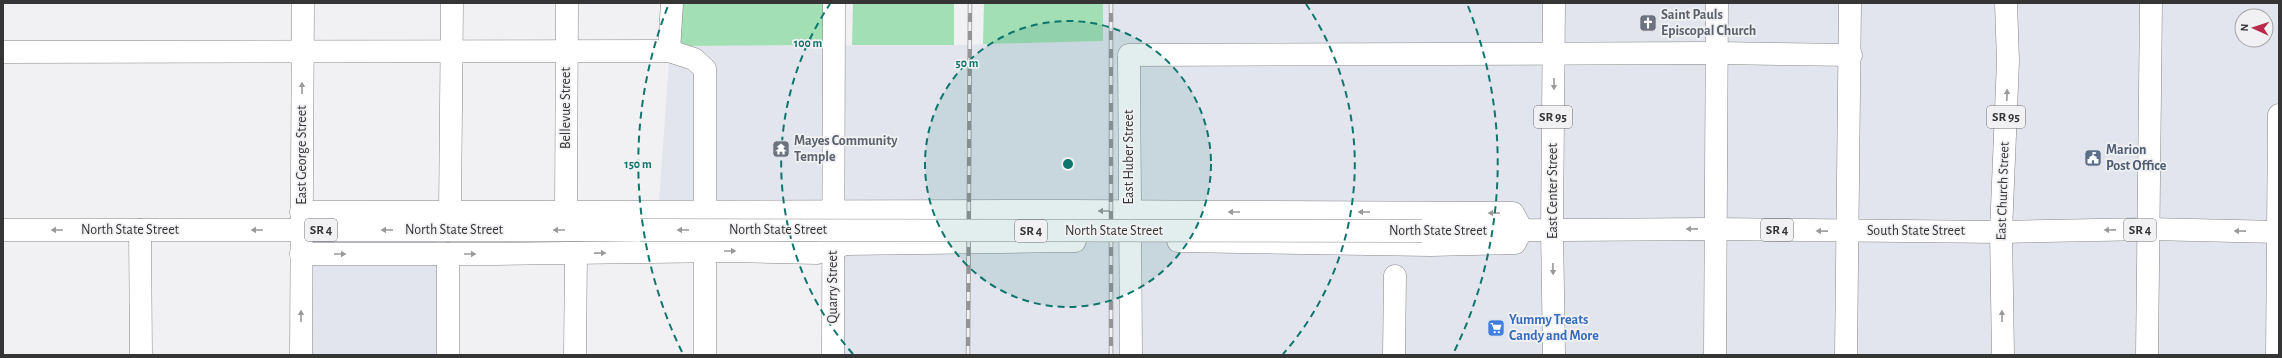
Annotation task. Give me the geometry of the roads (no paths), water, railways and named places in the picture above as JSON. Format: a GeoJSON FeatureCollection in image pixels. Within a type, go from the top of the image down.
{"type":"FeatureCollection","features":[{"type":"Feature","properties":{"kind":"main road","name":"East George Street"},"geometry":{"type":"LineString","coordinates":[[301,355],[303,3]]}},
{"type":"Feature","properties":{"kind":"main road"},"geometry":{"type":"LineString","coordinates":[[450,212],[452,3]]}},
{"type":"Feature","properties":{"kind":"main road","name":"Bellevue Street"},"geometry":{"type":"LineString","coordinates":[[566,212],[567,3]]}},
{"type":"Feature","properties":{"kind":"main road"},"geometry":{"type":"LineString","coordinates":[[669,50],[672,3]]}},
{"type":"Feature","properties":{"kind":"main road","name":"Quarry Street"},"geometry":{"type":"LineString","coordinates":[[832,355],[834,3]]}},
{"type":"Feature","properties":{"kind":"main road","name":"East Center Street"},"geometry":{"type":"LineString","coordinates":[[1554,3],[1552,230],[1554,355]]}},
{"type":"Feature","properties":{"kind":"main road"},"geometry":{"type":"LineString","coordinates":[[1715,355],[1714,229],[1717,3]]}},
{"type":"Feature","properties":{"kind":"main road"},"geometry":{"type":"LineString","coordinates":[[1846,355],[1851,55],[1850,3]]}},
{"type":"Feature","properties":{"kind":"main road","name":"East Church Street"},"geometry":{"type":"LineString","coordinates":[[2003,355],[2001,232],[2008,61],[2006,3]]}},
{"type":"Feature","properties":{"kind":"main road"},"geometry":{"type":"LineString","coordinates":[[2147,355],[2151,3]]}},
{"type":"Feature","properties":{"kind":"main road"},"geometry":{"type":"LineString","coordinates":[[3,52],[302,50],[567,52],[669,50],[694,59],[705,69],[705,355]]}},
{"type":"Feature","properties":{"kind":"main road"},"geometry":{"type":"LineString","coordinates":[[1554,55],[1716,53],[1851,55]]}},
{"type":"Feature","properties":{"kind":"main road","name":"East Huber Street"},"geometry":{"type":"LineString","coordinates":[[1130,355],[1129,55],[1554,55]]}},
{"type":"Feature","properties":{"kind":"main road"},"geometry":{"type":"LineString","coordinates":[[2277,355],[2279,115]]}},
{"type":"Feature","properties":{"kind":"main road"},"geometry":{"type":"LineString","coordinates":[[301,221],[450,212],[1130,211],[1513,213],[1522,230],[1515,243],[1430,245],[1130,241],[846,244],[817,253],[705,251],[301,254]]}},
{"type":"Feature","properties":{"kind":"main road","name":"North State Street"},"geometry":{"type":"LineString","coordinates":[[3,230],[140,230],[301,221],[640,230],[1552,230]]}},
{"type":"Feature","properties":{"kind":"main road","name":"South State Street"},"geometry":{"type":"LineString","coordinates":[[1552,230],[1714,229],[2001,232],[2148,229],[2278,232]]}},
{"type":"Feature","properties":{"kind":"main road"},"geometry":{"type":"LineString","coordinates":[[140,230],[141,355]]}},
{"type":"Feature","properties":{"kind":"main road"},"geometry":{"type":"LineString","coordinates":[[575,355],[576,253]]}},
{"type":"Feature","properties":{"kind":"main road"},"geometry":{"type":"LineString","coordinates":[[448,254],[448,355]]}},
{"type":"Feature","properties":{"kind":"main road"},"geometry":{"type":"LineString","coordinates":[[1394,355],[1395,276]]}},
{"type":"Feature","properties":{"kind":"railway"},"geometry":{"type":"LineString","coordinates":[[968,355],[970,3]]}},
{"type":"Feature","properties":{"kind":"railway"},"geometry":{"type":"LineString","coordinates":[[1111,3],[1111,355]]}},
{"type":"Feature","properties":{"kind":"place","name":"Saint Pauls Episcopal Church"},"geometry":{"type":"Point","coordinates":[1648,23]}},
{"type":"Feature","properties":{"kind":"place","name":"Mayes Community Temple"},"geometry":{"type":"Point","coordinates":[781,149]}},
{"type":"Feature","properties":{"kind":"place","name":"Marion Post Office"},"geometry":{"type":"Point","coordinates":[2093,158]}},
{"type":"Feature","properties":{"kind":"place","name":"Yummy Treats Candy and More"},"geometry":{"type":"Point","coordinates":[1496,328]}}]}
